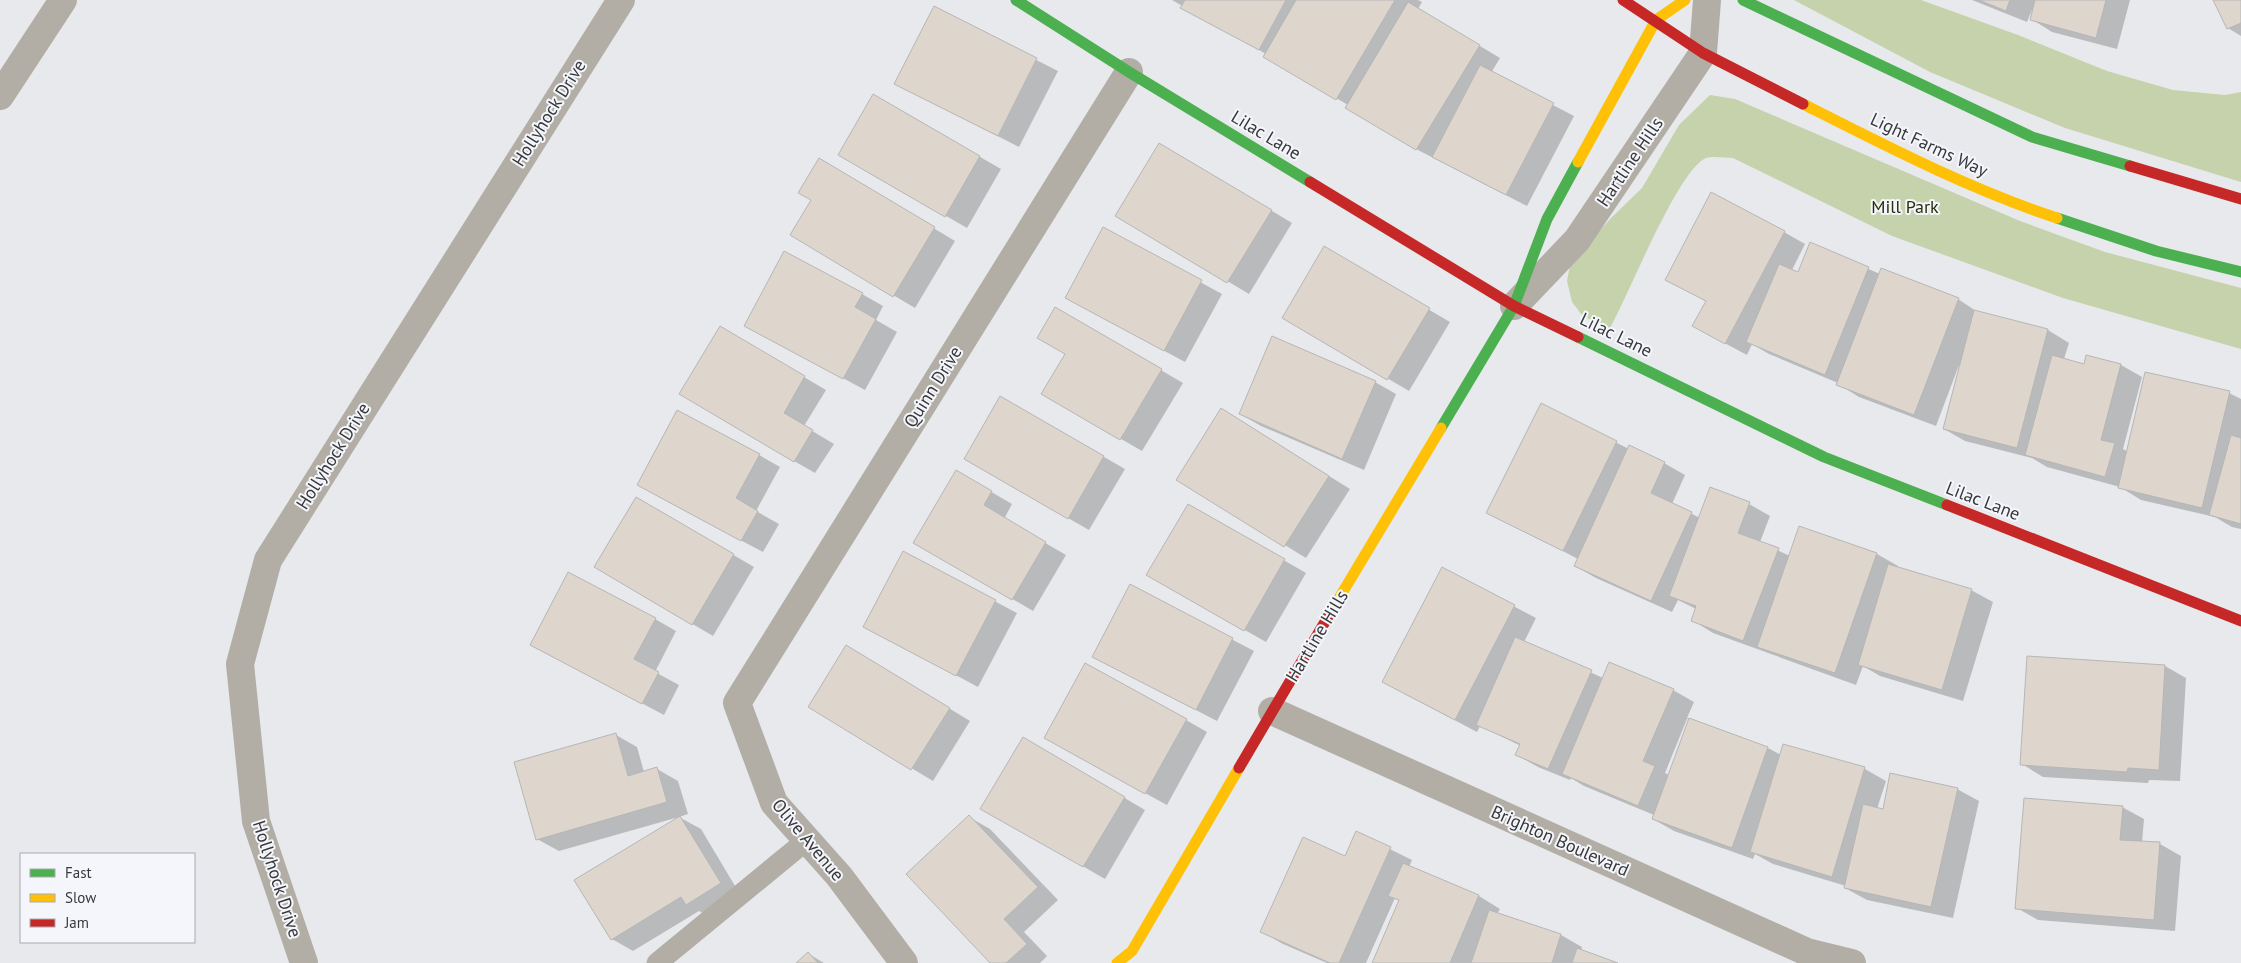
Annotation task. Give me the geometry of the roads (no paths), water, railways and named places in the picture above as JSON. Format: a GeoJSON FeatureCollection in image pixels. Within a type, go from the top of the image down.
{"type":"FeatureCollection","features":[{"type":"Feature","properties":{"kind":"street"},"geometry":{"type":"LineString","coordinates":[[0,96],[63,0]]}},
{"type":"Feature","properties":{"kind":"street","name":"Hollyhock Drive"},"geometry":{"type":"LineString","coordinates":[[304,963],[256,821],[240,664],[268,560],[620,0]]}},
{"type":"Feature","properties":{"kind":"street","name":"Lilac Lane"},"geometry":{"type":"LineString","coordinates":[[1016,0],[1129,72],[1514,306],[1824,456],[2241,621]]}},
{"type":"Feature","properties":{"kind":"street","name":"Light Farms Way"},"geometry":{"type":"LineString","coordinates":[[1623,0],[1656,20],[1703,53],[1919,163],[2027,208],[2156,251],[2241,272]]}},
{"type":"Feature","properties":{"kind":"street","name":"Hartline Hills"},"geometry":{"type":"LineString","coordinates":[[1117,963],[1132,951],[1272,710],[1514,306],[1547,219],[1656,20],[1684,0]]}},
{"type":"Feature","properties":{"kind":"street","name":"Hartline Hills"},"geometry":{"type":"LineString","coordinates":[[1514,306],[1578,240],[1703,53],[1707,0]]}},
{"type":"Feature","properties":{"kind":"street"},"geometry":{"type":"LineString","coordinates":[[1743,0],[2032,137],[2241,199]]}},
{"type":"Feature","properties":{"kind":"street","name":"Quinn Drive"},"geometry":{"type":"LineString","coordinates":[[737,703],[1129,72]]}},
{"type":"Feature","properties":{"kind":"street","name":"Olive Avenue"},"geometry":{"type":"LineString","coordinates":[[737,703],[774,803],[839,876],[904,963]]}},
{"type":"Feature","properties":{"kind":"street","name":"Brighton Boulevard"},"geometry":{"type":"LineString","coordinates":[[1272,710],[1807,952],[1852,963]]}},
{"type":"Feature","properties":{"kind":"lane"},"geometry":{"type":"LineString","coordinates":[[657,963],[807,840]]}},
{"type":"Feature","properties":{"kind":"park label","name":"Mill Park"},"geometry":{"type":"Point","coordinates":[1905,207]}}]}
